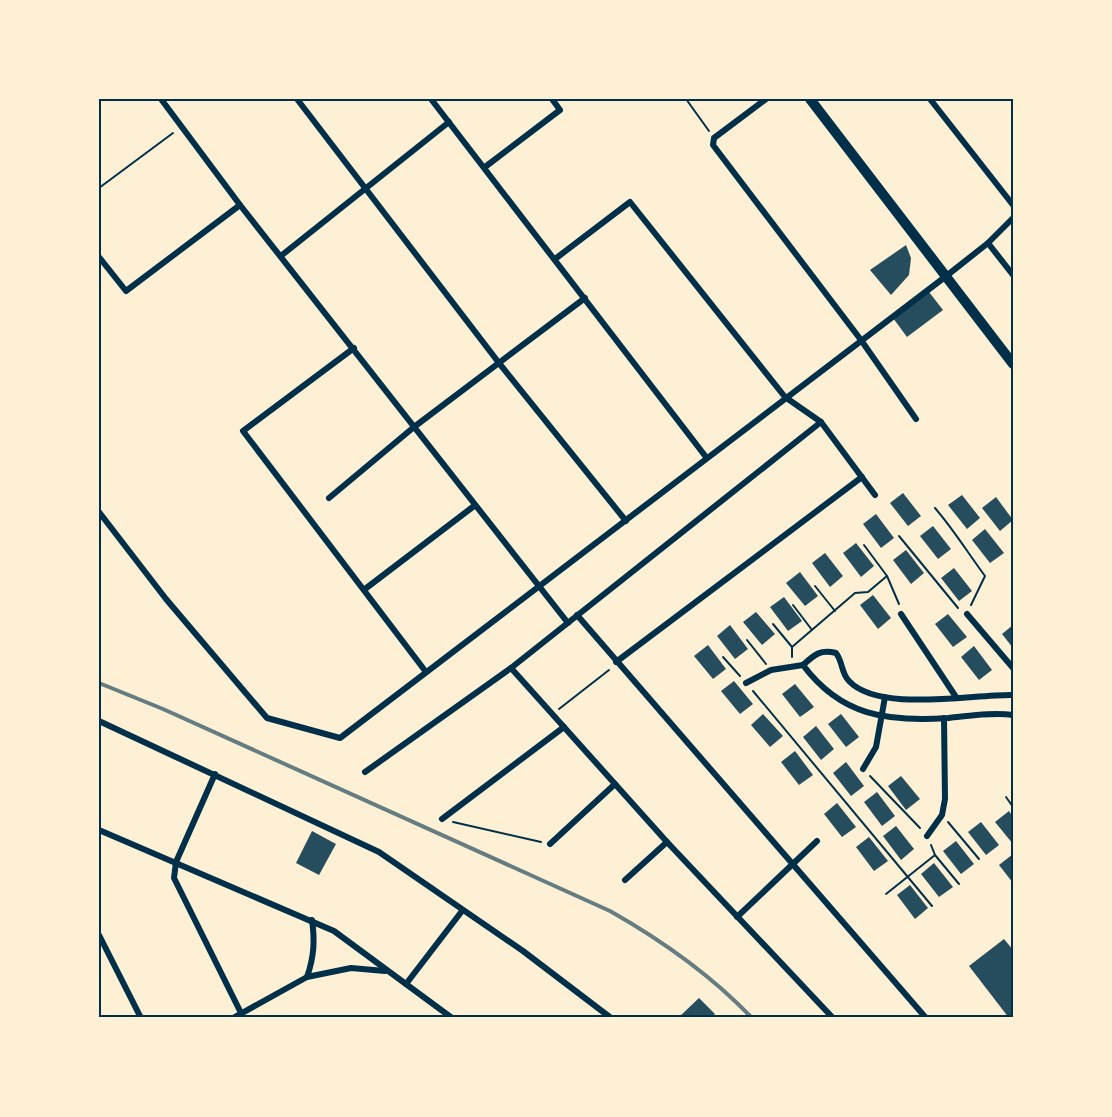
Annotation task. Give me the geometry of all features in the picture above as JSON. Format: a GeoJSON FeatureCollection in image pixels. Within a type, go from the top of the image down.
{"type":"FeatureCollection","features":[{"type":"Feature","properties":{"kind":"main road"},"geometry":{"type":"LineString","coordinates":[[810,99],[1013,364]]}},
{"type":"Feature","properties":{"kind":"street"},"geometry":{"type":"LineString","coordinates":[[161,99],[240,206],[282,255],[474,506],[568,623]]}},
{"type":"Feature","properties":{"kind":"street"},"geometry":{"type":"LineString","coordinates":[[297,99],[499,363],[626,522]]}},
{"type":"Feature","properties":{"kind":"street"},"geometry":{"type":"LineString","coordinates":[[430,99],[485,167],[706,458]]}},
{"type":"Feature","properties":{"kind":"street"},"geometry":{"type":"LineString","coordinates":[[485,167],[560,110],[552,99]]}},
{"type":"Feature","properties":{"kind":"street"},"geometry":{"type":"LineString","coordinates":[[766,99],[714,138],[713,145],[861,340],[916,419]]}},
{"type":"Feature","properties":{"kind":"street"},"geometry":{"type":"LineString","coordinates":[[930,99],[1013,205]]}},
{"type":"Feature","properties":{"kind":"street"},"geometry":{"type":"LineString","coordinates":[[282,255],[367,190],[449,122]]}},
{"type":"Feature","properties":{"kind":"street"},"geometry":{"type":"LineString","coordinates":[[555,259],[630,202],[785,397],[821,422],[875,495]]}},
{"type":"Feature","properties":{"kind":"street"},"geometry":{"type":"LineString","coordinates":[[99,257],[126,291],[240,206]]}},
{"type":"Feature","properties":{"kind":"street"},"geometry":{"type":"LineString","coordinates":[[99,512],[166,599],[267,718],[340,738],[945,277],[988,243],[1013,218]]}},
{"type":"Feature","properties":{"kind":"street"},"geometry":{"type":"LineString","coordinates":[[988,243],[1013,275]]}},
{"type":"Feature","properties":{"kind":"street"},"geometry":{"type":"LineString","coordinates":[[329,498],[414,428],[585,298]]}},
{"type":"Feature","properties":{"kind":"street"},"geometry":{"type":"LineString","coordinates":[[354,348],[243,431],[426,672]]}},
{"type":"Feature","properties":{"kind":"street"},"geometry":{"type":"LineString","coordinates":[[365,772],[511,668],[821,422]]}},
{"type":"Feature","properties":{"kind":"street"},"geometry":{"type":"LineString","coordinates":[[618,664],[862,477]]}},
{"type":"Feature","properties":{"kind":"street"},"geometry":{"type":"LineString","coordinates":[[364,589],[474,506]]}},
{"type":"Feature","properties":{"kind":"street"},"geometry":{"type":"LineString","coordinates":[[901,614],[956,697]]}},
{"type":"Feature","properties":{"kind":"street"},"geometry":{"type":"LineString","coordinates":[[967,614],[1013,668]]}},
{"type":"Feature","properties":{"kind":"street"},"geometry":{"type":"LineString","coordinates":[[577,615],[926,1018]]}},
{"type":"Feature","properties":{"kind":"street"},"geometry":{"type":"LineString","coordinates":[[746,683],[771,670],[803,665],[815,654],[825,650],[836,653],[842,660],[843,673],[863,692],[885,697],[918,699],[1013,695]]}},
{"type":"Feature","properties":{"kind":"street"},"geometry":{"type":"LineString","coordinates":[[803,665],[819,686],[835,699],[857,710],[882,716],[944,718],[1013,715]]}},
{"type":"Feature","properties":{"kind":"street"},"geometry":{"type":"LineString","coordinates":[[511,668],[667,842],[833,1018]]}},
{"type":"Feature","properties":{"kind":"street"},"geometry":{"type":"LineString","coordinates":[[863,769],[876,747],[885,697]]}},
{"type":"Feature","properties":{"kind":"street"},"geometry":{"type":"LineString","coordinates":[[927,836],[942,815],[945,799],[944,718]]}},
{"type":"Feature","properties":{"kind":"street"},"geometry":{"type":"LineString","coordinates":[[99,721],[379,852],[523,951],[611,1018]]}},
{"type":"Feature","properties":{"kind":"street"},"geometry":{"type":"LineString","coordinates":[[442,819],[564,727]]}},
{"type":"Feature","properties":{"kind":"street"},"geometry":{"type":"LineString","coordinates":[[215,774],[176,862],[174,879],[241,1013]]}},
{"type":"Feature","properties":{"kind":"street"},"geometry":{"type":"LineString","coordinates":[[550,844],[615,784]]}},
{"type":"Feature","properties":{"kind":"street"},"geometry":{"type":"LineString","coordinates":[[99,830],[312,920],[360,949],[386,971],[452,1018]]}},
{"type":"Feature","properties":{"kind":"street"},"geometry":{"type":"LineString","coordinates":[[737,916],[817,841]]}},
{"type":"Feature","properties":{"kind":"street"},"geometry":{"type":"LineString","coordinates":[[625,880],[667,842]]}},
{"type":"Feature","properties":{"kind":"street"},"geometry":{"type":"LineString","coordinates":[[406,984],[462,910]]}},
{"type":"Feature","properties":{"kind":"street"},"geometry":{"type":"LineString","coordinates":[[307,977],[313,959],[315,941],[312,920]]}},
{"type":"Feature","properties":{"kind":"street"},"geometry":{"type":"LineString","coordinates":[[99,935],[141,1018]]}},
{"type":"Feature","properties":{"kind":"street"},"geometry":{"type":"LineString","coordinates":[[233,1018],[307,977],[351,968],[386,971]]}},
{"type":"Feature","properties":{"kind":"path"},"geometry":{"type":"LineString","coordinates":[[686,99],[714,138]]}},
{"type":"Feature","properties":{"kind":"path"},"geometry":{"type":"LineString","coordinates":[[99,188],[182,126]]}},
{"type":"Feature","properties":{"kind":"path"},"geometry":{"type":"LineString","coordinates":[[898,536],[957,608],[967,614],[985,576],[967,552],[961,538],[936,508]]}},
{"type":"Feature","properties":{"kind":"path"},"geometry":{"type":"LineString","coordinates":[[864,546],[887,576],[898,599],[901,614]]}},
{"type":"Feature","properties":{"kind":"path"},"geometry":{"type":"LineString","coordinates":[[792,647],[855,593],[868,592],[887,576]]}},
{"type":"Feature","properties":{"kind":"path"},"geometry":{"type":"LineString","coordinates":[[815,586],[835,611]]}},
{"type":"Feature","properties":{"kind":"path"},"geometry":{"type":"LineString","coordinates":[[793,605],[812,630]]}},
{"type":"Feature","properties":{"kind":"path"},"geometry":{"type":"LineString","coordinates":[[773,624],[792,647],[793,666]]}},
{"type":"Feature","properties":{"kind":"path"},"geometry":{"type":"LineString","coordinates":[[747,640],[771,670]]}},
{"type":"Feature","properties":{"kind":"path"},"geometry":{"type":"LineString","coordinates":[[723,657],[932,906]]}},
{"type":"Feature","properties":{"kind":"path"},"geometry":{"type":"LineString","coordinates":[[552,715],[603,672],[618,664]]}},
{"type":"Feature","properties":{"kind":"path"},"geometry":{"type":"LineString","coordinates":[[863,769],[927,836],[935,855],[959,884]]}},
{"type":"Feature","properties":{"kind":"path"},"geometry":{"type":"LineString","coordinates":[[1006,797],[1013,807]]}},
{"type":"Feature","properties":{"kind":"path"},"geometry":{"type":"LineString","coordinates":[[942,815],[979,859]]}},
{"type":"Feature","properties":{"kind":"path"},"geometry":{"type":"LineString","coordinates":[[442,819],[550,844]]}},
{"type":"Feature","properties":{"kind":"path"},"geometry":{"type":"LineString","coordinates":[[886,894],[935,855]]}},
{"type":"Feature","properties":{"kind":"path"},"geometry":{"type":"LineString","coordinates":[[723,1018],[730,1018]]}},
{"type":"Feature","properties":{"kind":"building"},"geometry":{"type":"Polygon","coordinates":[[[906,245],[911,258],[909,275],[891,295],[870,270],[906,245]]]}},
{"type":"Feature","properties":{"kind":"building"},"geometry":{"type":"Polygon","coordinates":[[[929,292],[943,310],[907,337],[893,318],[929,292]]]}},
{"type":"Feature","properties":{"kind":"building"},"geometry":{"type":"Polygon","coordinates":[[[903,493],[921,516],[908,526],[890,503],[903,493]]]}},
{"type":"Feature","properties":{"kind":"building"},"geometry":{"type":"Polygon","coordinates":[[[962,495],[980,518],[967,529],[948,505],[962,495]]]}},
{"type":"Feature","properties":{"kind":"building"},"geometry":{"type":"Polygon","coordinates":[[[996,497],[1013,520],[1000,531],[982,508],[996,497]]]}},
{"type":"Feature","properties":{"kind":"building"},"geometry":{"type":"Polygon","coordinates":[[[876,514],[894,538],[881,548],[863,524],[876,514]]]}},
{"type":"Feature","properties":{"kind":"building"},"geometry":{"type":"Polygon","coordinates":[[[933,526],[951,549],[938,559],[920,536],[933,526]]]}},
{"type":"Feature","properties":{"kind":"building"},"geometry":{"type":"Polygon","coordinates":[[[985,529],[1004,553],[990,563],[972,540],[985,529]]]}},
{"type":"Feature","properties":{"kind":"building"},"geometry":{"type":"Polygon","coordinates":[[[856,543],[874,566],[861,577],[843,553],[856,543]]]}},
{"type":"Feature","properties":{"kind":"building"},"geometry":{"type":"Polygon","coordinates":[[[906,550],[924,573],[911,584],[893,560],[906,550]]]}},
{"type":"Feature","properties":{"kind":"building"},"geometry":{"type":"Polygon","coordinates":[[[825,553],[843,576],[830,587],[812,563],[825,553]]]}},
{"type":"Feature","properties":{"kind":"building"},"geometry":{"type":"Polygon","coordinates":[[[954,568],[972,591],[959,601],[941,578],[954,568]]]}},
{"type":"Feature","properties":{"kind":"building"},"geometry":{"type":"Polygon","coordinates":[[[800,572],[818,596],[805,606],[786,583],[800,572]]]}},
{"type":"Feature","properties":{"kind":"building"},"geometry":{"type":"Polygon","coordinates":[[[873,595],[891,618],[878,629],[860,605],[873,595]]]}},
{"type":"Feature","properties":{"kind":"building"},"geometry":{"type":"Polygon","coordinates":[[[784,597],[802,621],[788,631],[770,607],[784,597]]]}},
{"type":"Feature","properties":{"kind":"building"},"geometry":{"type":"Polygon","coordinates":[[[756,612],[775,634],[762,645],[743,622],[756,612]]]}},
{"type":"Feature","properties":{"kind":"building"},"geometry":{"type":"Polygon","coordinates":[[[948,614],[967,637],[953,647],[935,624],[948,614]]]}},
{"type":"Feature","properties":{"kind":"building"},"geometry":{"type":"Polygon","coordinates":[[[730,625],[748,649],[735,659],[717,636],[730,625]]]}},
{"type":"Feature","properties":{"kind":"building"},"geometry":{"type":"Polygon","coordinates":[[[1013,625],[1013,648],[1002,634],[1013,625]]]}},
{"type":"Feature","properties":{"kind":"building"},"geometry":{"type":"Polygon","coordinates":[[[708,645],[726,669],[713,679],[694,656],[708,645]]]}},
{"type":"Feature","properties":{"kind":"building"},"geometry":{"type":"Polygon","coordinates":[[[974,646],[992,670],[979,680],[961,657],[974,646]]]}},
{"type":"Feature","properties":{"kind":"building"},"geometry":{"type":"Polygon","coordinates":[[[734,681],[753,704],[740,714],[721,691],[734,681]]]}},
{"type":"Feature","properties":{"kind":"building"},"geometry":{"type":"Polygon","coordinates":[[[795,684],[814,707],[800,717],[782,694],[795,684]]]}},
{"type":"Feature","properties":{"kind":"building"},"geometry":{"type":"Polygon","coordinates":[[[763,714],[783,736],[770,747],[751,725],[763,714]]]}},
{"type":"Feature","properties":{"kind":"building"},"geometry":{"type":"Polygon","coordinates":[[[841,714],[859,737],[846,747],[828,724],[841,714]]]}},
{"type":"Feature","properties":{"kind":"building"},"geometry":{"type":"Polygon","coordinates":[[[816,726],[834,749],[821,760],[803,737],[816,726]]]}},
{"type":"Feature","properties":{"kind":"building"},"geometry":{"type":"Polygon","coordinates":[[[795,751],[813,775],[799,785],[781,762],[795,751]]]}},
{"type":"Feature","properties":{"kind":"building"},"geometry":{"type":"Polygon","coordinates":[[[846,762],[864,786],[851,796],[833,773],[846,762]]]}},
{"type":"Feature","properties":{"kind":"building"},"geometry":{"type":"Polygon","coordinates":[[[901,776],[920,799],[906,810],[888,786],[901,776]]]}},
{"type":"Feature","properties":{"kind":"building"},"geometry":{"type":"Polygon","coordinates":[[[877,792],[895,816],[882,826],[864,802],[877,792]]]}},
{"type":"Feature","properties":{"kind":"building"},"geometry":{"type":"Polygon","coordinates":[[[837,803],[856,827],[842,837],[824,814],[837,803]]]}},
{"type":"Feature","properties":{"kind":"building"},"geometry":{"type":"Polygon","coordinates":[[[1009,811],[1013,817],[1013,844],[995,822],[1009,811]]]}},
{"type":"Feature","properties":{"kind":"building"},"geometry":{"type":"Polygon","coordinates":[[[981,822],[999,845],[986,855],[968,832],[981,822]]]}},
{"type":"Feature","properties":{"kind":"building"},"geometry":{"type":"Polygon","coordinates":[[[896,826],[914,849],[901,860],[883,836],[896,826]]]}},
{"type":"Feature","properties":{"kind":"building"},"geometry":{"type":"Polygon","coordinates":[[[312,831],[336,844],[319,875],[296,863],[312,831]]]}},
{"type":"Feature","properties":{"kind":"building"},"geometry":{"type":"Polygon","coordinates":[[[869,837],[888,861],[874,871],[856,847],[869,837]]]}},
{"type":"Feature","properties":{"kind":"building"},"geometry":{"type":"Polygon","coordinates":[[[956,841],[974,864],[961,874],[943,851],[956,841]]]}},
{"type":"Feature","properties":{"kind":"building"},"geometry":{"type":"Polygon","coordinates":[[[1013,854],[1013,883],[999,865],[1013,854]]]}},
{"type":"Feature","properties":{"kind":"building"},"geometry":{"type":"Polygon","coordinates":[[[934,863],[953,887],[939,897],[921,874],[934,863]]]}},
{"type":"Feature","properties":{"kind":"building"},"geometry":{"type":"Polygon","coordinates":[[[910,885],[928,908],[915,919],[897,895],[910,885]]]}},
{"type":"Feature","properties":{"kind":"building"},"geometry":{"type":"Polygon","coordinates":[[[1004,939],[1013,950],[1013,1018],[1009,1018],[969,966],[1004,939]]]}},
{"type":"Feature","properties":{"kind":"building"},"geometry":{"type":"Polygon","coordinates":[[[699,998],[715,1014],[711,1018],[678,1018],[699,998]]]}},
{"type":"Feature","properties":{"kind":"railway"},"geometry":{"type":"LineString","coordinates":[[99,683],[163,709],[610,911],[685,959],[720,987],[752,1018]]}}]}
